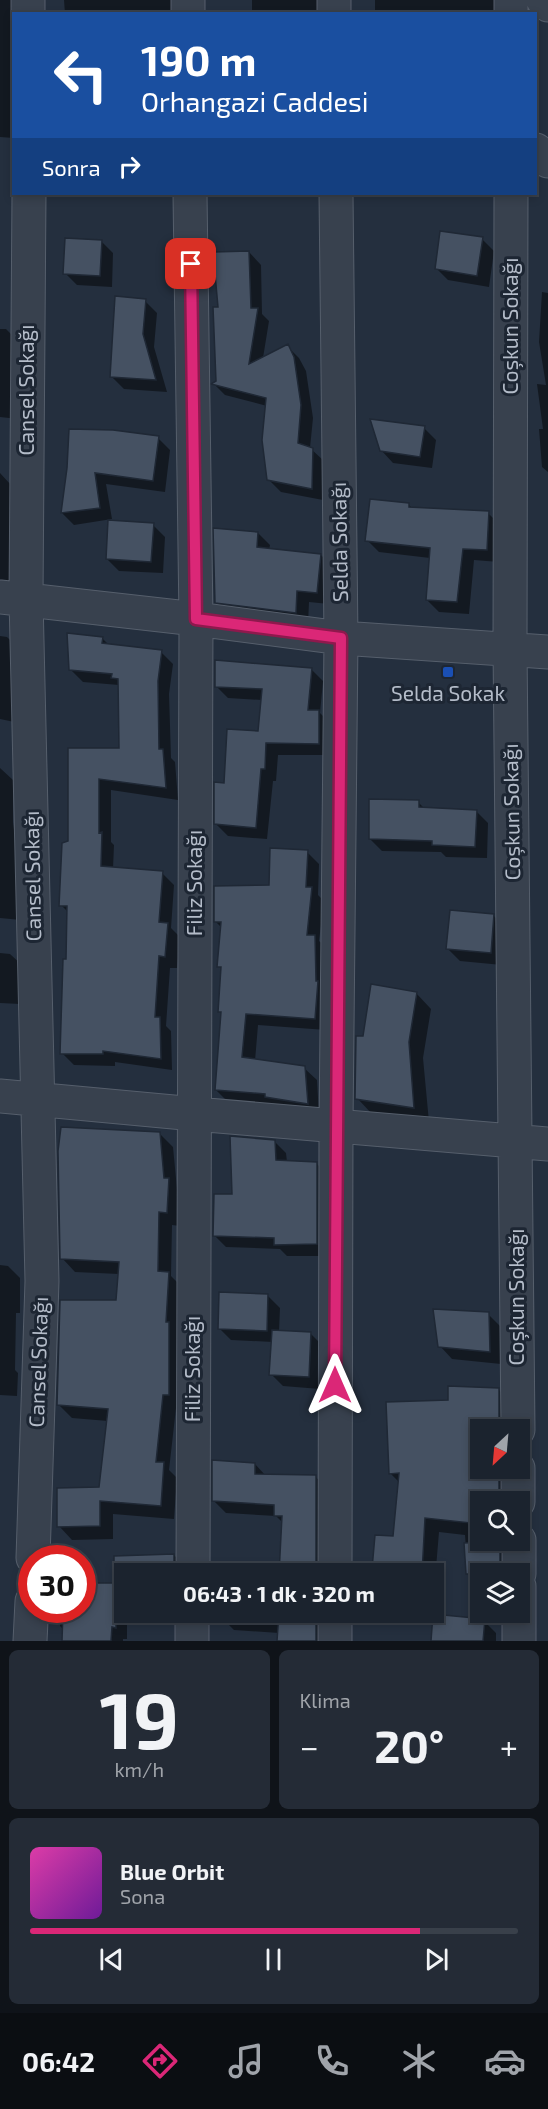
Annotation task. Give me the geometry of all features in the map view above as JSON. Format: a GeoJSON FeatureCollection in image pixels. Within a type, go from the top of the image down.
{"type":"FeatureCollection","features":[{"type":"Feature","properties":{"kind":"street"},"geometry":{"type":"LineString","coordinates":[[543,0],[548,5]]}},
{"type":"Feature","properties":{"kind":"street","name":"Cansel Sokağı"},"geometry":{"type":"LineString","coordinates":[[28,195],[13,598],[39,1100],[42,1281],[33,1545]]}},
{"type":"Feature","properties":{"kind":"street","name":"Filiz Sokağı"},"geometry":{"type":"LineString","coordinates":[[190,195],[196,619],[193,1563]]}},
{"type":"Feature","properties":{"kind":"street","name":"Selda Sokağı"},"geometry":{"type":"LineString","coordinates":[[335,1563],[336,1126],[341,638],[336,195]]}},
{"type":"Feature","properties":{"kind":"street","name":"Coşkun Sokağı"},"geometry":{"type":"LineString","coordinates":[[511,195],[510,648],[518,1419]]}},
{"type":"Feature","properties":{"kind":"street"},"geometry":{"type":"LineString","coordinates":[[13,598],[341,638],[548,652]]}},
{"type":"Feature","properties":{"kind":"street"},"geometry":{"type":"LineString","coordinates":[[0,1096],[548,1144]]}},
{"type":"Feature","properties":{"kind":"street"},"geometry":{"type":"LineString","coordinates":[[30,1641],[31,1623]]}},
{"type":"Feature","properties":{"kind":"street"},"geometry":{"type":"LineString","coordinates":[[192,1623],[192,1641]]}},
{"type":"Feature","properties":{"kind":"street"},"geometry":{"type":"LineString","coordinates":[[335,1623],[335,1641]]}},
{"type":"Feature","properties":{"kind":"street"},"geometry":{"type":"LineString","coordinates":[[519,1623],[519,1641]]}},
{"type":"Feature","properties":{"kind":"building"},"geometry":{"type":"Polygon","coordinates":[[[440,231],[483,237],[477,276],[435,269],[440,231]]]}},
{"type":"Feature","properties":{"kind":"building"},"geometry":{"type":"Polygon","coordinates":[[[65,238],[102,240],[100,276],[63,274],[65,238]]]}},
{"type":"Feature","properties":{"kind":"building"},"geometry":{"type":"Polygon","coordinates":[[[249,251],[251,308],[258,308],[249,364],[288,344],[294,357],[301,405],[298,443],[313,448],[312,489],[267,480],[262,440],[266,398],[211,384],[216,381],[213,307],[218,307],[213,252],[249,251]]]}},
{"type":"Feature","properties":{"kind":"building"},"geometry":{"type":"Polygon","coordinates":[[[115,296],[146,299],[143,334],[156,380],[110,377],[115,296]]]}},
{"type":"Feature","properties":{"kind":"building"},"geometry":{"type":"Polygon","coordinates":[[[370,419],[425,426],[420,457],[380,451],[370,419]]]}},
{"type":"Feature","properties":{"kind":"building"},"geometry":{"type":"Polygon","coordinates":[[[69,429],[113,430],[159,436],[153,481],[95,473],[100,508],[61,513],[69,429]]]}},
{"type":"Feature","properties":{"kind":"building"},"geometry":{"type":"Polygon","coordinates":[[[370,499],[409,503],[409,507],[489,511],[487,550],[463,549],[457,602],[426,600],[430,548],[365,541],[370,499]]]}},
{"type":"Feature","properties":{"kind":"building"},"geometry":{"type":"Polygon","coordinates":[[[108,520],[154,523],[151,562],[106,559],[108,520]]]}},
{"type":"Feature","properties":{"kind":"building"},"geometry":{"type":"Polygon","coordinates":[[[213,528],[258,532],[257,547],[321,554],[317,593],[297,591],[296,613],[215,603],[213,528]]]}},
{"type":"Feature","properties":{"kind":"building"},"geometry":{"type":"Polygon","coordinates":[[[67,633],[103,637],[102,643],[162,650],[158,681],[159,749],[163,749],[166,788],[99,779],[101,866],[163,871],[159,922],[168,923],[165,957],[159,956],[155,1017],[160,1017],[161,1059],[103,1051],[103,1054],[60,1054],[67,906],[59,906],[62,843],[68,841],[68,748],[119,748],[118,679],[111,678],[112,674],[69,670],[67,633]]]}},
{"type":"Feature","properties":{"kind":"building"},"geometry":{"type":"Polygon","coordinates":[[[215,660],[312,668],[308,710],[319,710],[319,744],[266,743],[265,769],[261,769],[256,828],[214,824],[214,782],[224,783],[227,729],[258,731],[262,689],[215,687],[215,660]]]}},
{"type":"Feature","properties":{"kind":"building"},"geometry":{"type":"Polygon","coordinates":[[[369,799],[419,800],[419,807],[477,810],[475,847],[432,845],[432,841],[369,839],[369,799]]]}},
{"type":"Feature","properties":{"kind":"building"},"geometry":{"type":"Polygon","coordinates":[[[270,848],[308,850],[306,887],[312,887],[307,935],[315,935],[316,981],[318,981],[315,1019],[246,1014],[242,1057],[305,1066],[308,1104],[265,1097],[265,1094],[215,1090],[221,1012],[218,1012],[221,967],[217,967],[221,922],[214,922],[214,886],[269,885],[270,848]]]}},
{"type":"Feature","properties":{"kind":"building"},"geometry":{"type":"Polygon","coordinates":[[[450,910],[494,914],[491,953],[446,949],[450,910]]]}},
{"type":"Feature","properties":{"kind":"building"},"geometry":{"type":"Polygon","coordinates":[[[371,984],[417,992],[409,1042],[414,1108],[355,1099],[356,1036],[363,1036],[371,984]]]}},
{"type":"Feature","properties":{"kind":"building"},"geometry":{"type":"Polygon","coordinates":[[[61,1127],[160,1132],[164,1178],[169,1178],[167,1213],[159,1212],[158,1271],[169,1272],[166,1322],[169,1322],[169,1395],[163,1395],[156,1462],[164,1462],[161,1506],[100,1501],[100,1526],[57,1527],[57,1488],[99,1487],[108,1409],[57,1405],[60,1300],[116,1300],[119,1262],[60,1259],[58,1151],[61,1127]]]}},
{"type":"Feature","properties":{"kind":"building"},"geometry":{"type":"Polygon","coordinates":[[[230,1136],[275,1140],[276,1160],[317,1162],[317,1244],[274,1245],[274,1238],[213,1236],[214,1194],[232,1194],[230,1136]]]}},
{"type":"Feature","properties":{"kind":"building"},"geometry":{"type":"Polygon","coordinates":[[[219,1292],[268,1294],[267,1331],[218,1329],[219,1292]]]}},
{"type":"Feature","properties":{"kind":"building"},"geometry":{"type":"Polygon","coordinates":[[[433,1309],[489,1312],[490,1352],[438,1347],[433,1309]]]}},
{"type":"Feature","properties":{"kind":"building"},"geometry":{"type":"Polygon","coordinates":[[[272,1330],[311,1332],[309,1377],[269,1375],[272,1330]]]}},
{"type":"Feature","properties":{"kind":"building"},"geometry":{"type":"Polygon","coordinates":[[[448,1386],[499,1388],[499,1419],[470,1419],[470,1479],[499,1479],[499,1491],[470,1491],[470,1523],[425,1518],[423,1563],[373,1563],[375,1535],[393,1536],[399,1473],[389,1474],[386,1402],[448,1400],[448,1386]]]}},
{"type":"Feature","properties":{"kind":"building"},"geometry":{"type":"Polygon","coordinates":[[[212,1460],[255,1463],[255,1474],[316,1475],[316,1563],[280,1563],[282,1516],[274,1516],[274,1505],[212,1501],[212,1460]]]}},
{"type":"Feature","properties":{"kind":"building"},"geometry":{"type":"Polygon","coordinates":[[[464,1543],[470,1543],[470,1551],[500,1551],[500,1563],[470,1563],[470,1574],[466,1574],[464,1543]]]}},
{"type":"Feature","properties":{"kind":"building"},"geometry":{"type":"Polygon","coordinates":[[[174,1554],[174,1563],[114,1563],[114,1556],[174,1554]]]}},
{"type":"Feature","properties":{"kind":"building"},"geometry":{"type":"Polygon","coordinates":[[[96,1583],[114,1583],[116,1628],[112,1627],[111,1641],[62,1641],[63,1623],[96,1623],[96,1583]]]}},
{"type":"Feature","properties":{"kind":"building"},"geometry":{"type":"Polygon","coordinates":[[[444,1615],[470,1618],[470,1623],[485,1623],[483,1641],[431,1641],[432,1623],[444,1623],[444,1615]]]}},
{"type":"Feature","properties":{"kind":"building"},"geometry":{"type":"Polygon","coordinates":[[[278,1623],[316,1623],[316,1641],[277,1641],[278,1623]]]}},
{"type":"Feature","properties":{"kind":"place","name":"Selda Sokak"},"geometry":{"type":"Point","coordinates":[448,672]}},
{"type":"Feature","properties":{"kind":"route"},"geometry":{"type":"LineString","coordinates":[[191,264],[196,619],[341,638],[335,1385]]}}]}
